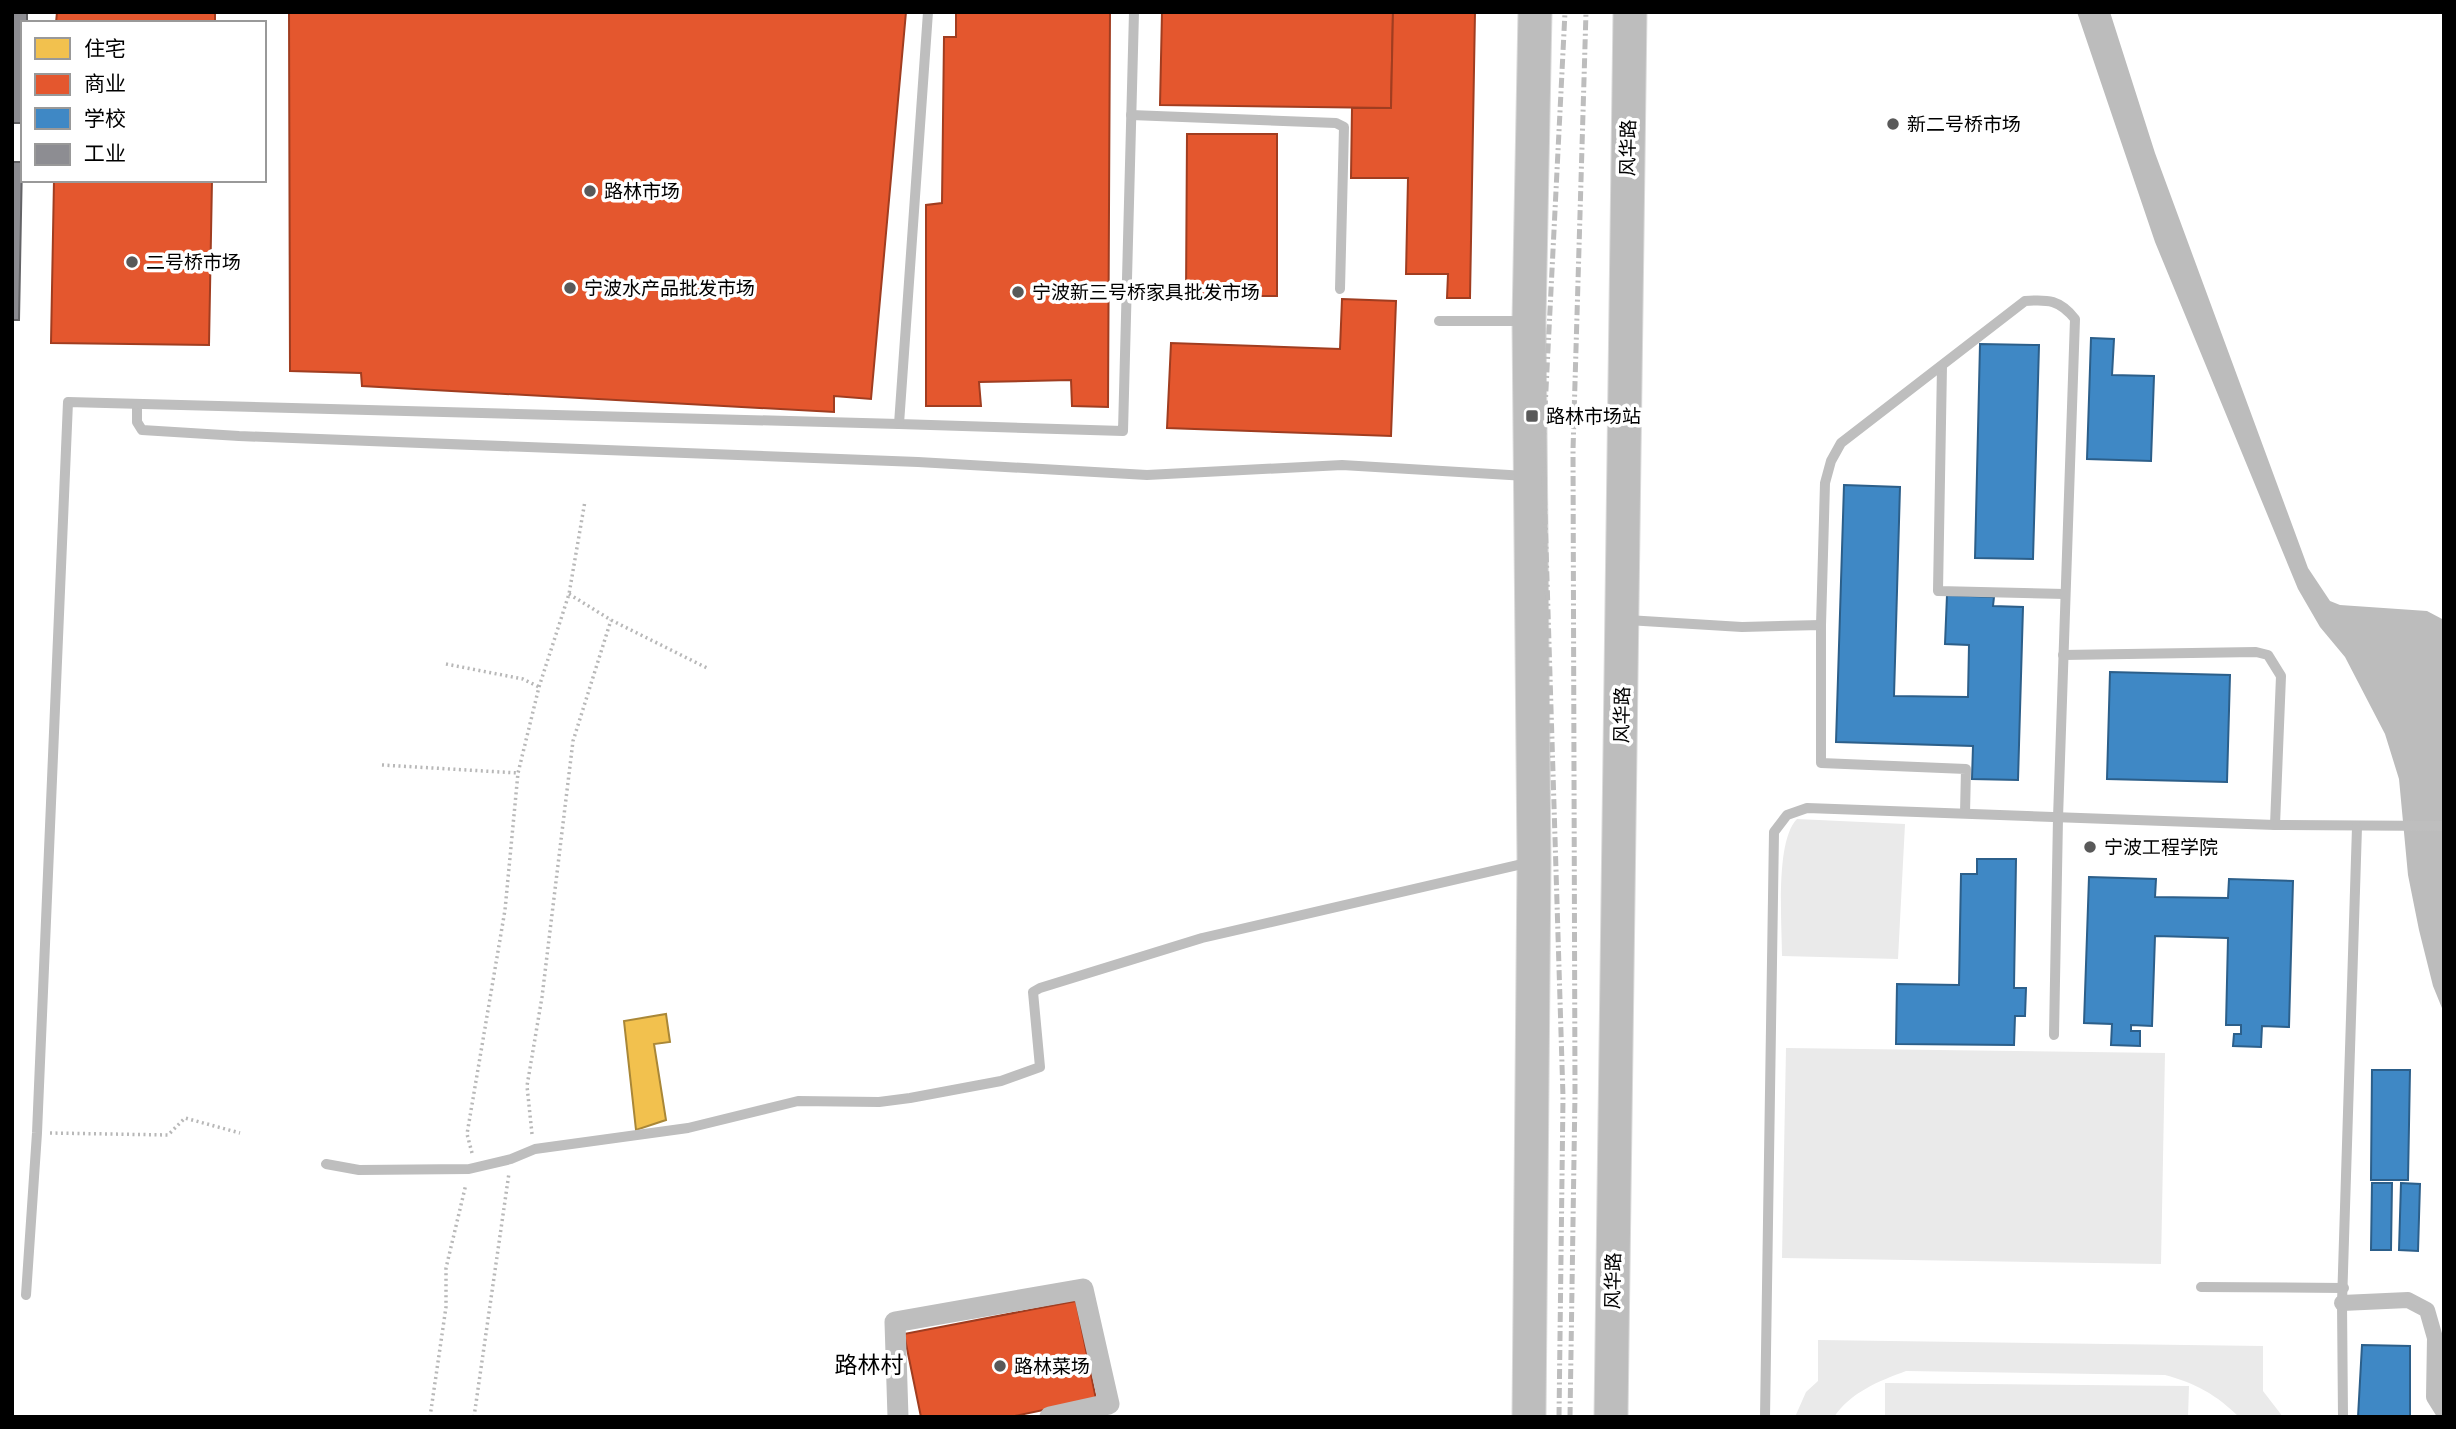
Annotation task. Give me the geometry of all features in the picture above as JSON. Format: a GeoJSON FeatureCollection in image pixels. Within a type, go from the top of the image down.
{"type":"FeatureCollection","features":[{"type":"Feature","properties":{"kind":"main road"},"geometry":{"type":"LineString","coordinates":[[1529,1417],[1534,862],[1529,321],[1535,12]]}},
{"type":"Feature","properties":{"kind":"main road","name":"风华路"},"geometry":{"type":"LineString","coordinates":[[1611,1417],[1624,620],[1630,12]]}},
{"type":"Feature","properties":{"kind":"street"},"geometry":{"type":"LineString","coordinates":[[898,1417],[895,1322],[1083,1289],[1109,1404],[1050,1417]]}},
{"type":"Feature","properties":{"kind":"street"},"geometry":{"type":"LineString","coordinates":[[2343,1295],[2408,1300],[2427,1310],[2435,1338],[2434,1397],[2444,1413]]}},
{"type":"Feature","properties":{"kind":"lane"},"geometry":{"type":"LineString","coordinates":[[899,424],[928,12]]}},
{"type":"Feature","properties":{"kind":"lane"},"geometry":{"type":"LineString","coordinates":[[26,1295],[37,1133],[68,402],[1123,431],[1134,12]]}},
{"type":"Feature","properties":{"kind":"lane"},"geometry":{"type":"LineString","coordinates":[[1131,115],[1336,123],[1344,127],[1340,289]]}},
{"type":"Feature","properties":{"kind":"lane"},"geometry":{"type":"LineString","coordinates":[[1965,813],[1966,769],[1821,763],[1825,483],[1831,461],[1841,443],[2025,301],[2045,299],[2062,303],[2075,319],[2058,818],[2054,1035]]}},
{"type":"Feature","properties":{"kind":"lane"},"geometry":{"type":"LineString","coordinates":[[1439,321],[1529,321]]}},
{"type":"Feature","properties":{"kind":"lane"},"geometry":{"type":"LineString","coordinates":[[1942,366],[1938,592],[2065,594]]}},
{"type":"Feature","properties":{"kind":"lane"},"geometry":{"type":"LineString","coordinates":[[137,404],[137,422],[142,430],[239,436],[918,462],[1147,475],[1342,465],[1530,476]]}},
{"type":"Feature","properties":{"kind":"lane"},"geometry":{"type":"LineString","coordinates":[[1624,620],[1742,627],[1821,625]]}},
{"type":"Feature","properties":{"kind":"lane"},"geometry":{"type":"LineString","coordinates":[[2063,654],[2256,652],[2268,655],[2281,676],[2275,825]]}},
{"type":"Feature","properties":{"kind":"lane"},"geometry":{"type":"LineString","coordinates":[[1765,1417],[1774,832],[1787,815],[1807,808],[2275,825],[2444,826]]}},
{"type":"Feature","properties":{"kind":"lane"},"geometry":{"type":"LineString","coordinates":[[2343,1417],[2343,1295],[2357,827]]}},
{"type":"Feature","properties":{"kind":"lane"},"geometry":{"type":"LineString","coordinates":[[326,1164],[359,1170],[469,1170],[511,1159],[535,1149],[688,1128],[725,1116],[798,1101],[879,1102],[1000,1081],[1040,1067],[1033,992],[1040,988],[1202,938],[1534,862]]}},
{"type":"Feature","properties":{"kind":"lane"},"geometry":{"type":"LineString","coordinates":[[2202,1287],[2343,1295]]}},
{"type":"Feature","properties":{"kind":"path"},"geometry":{"type":"LineString","coordinates":[[430,1417],[446,1307],[446,1268],[472,1153],[467,1135],[505,910],[519,773],[539,687],[569,594],[585,501]]}},
{"type":"Feature","properties":{"kind":"path"},"geometry":{"type":"LineString","coordinates":[[569,594],[611,620],[707,668]]}},
{"type":"Feature","properties":{"kind":"path"},"geometry":{"type":"LineString","coordinates":[[532,1139],[527,1086],[542,997],[573,741],[611,620]]}},
{"type":"Feature","properties":{"kind":"path"},"geometry":{"type":"LineString","coordinates":[[446,664],[523,679],[539,687]]}},
{"type":"Feature","properties":{"kind":"path"},"geometry":{"type":"LineString","coordinates":[[382,765],[519,773]]}},
{"type":"Feature","properties":{"kind":"path"},"geometry":{"type":"LineString","coordinates":[[37,1133],[168,1135],[185,1118],[240,1133]]}},
{"type":"Feature","properties":{"kind":"path"},"geometry":{"type":"LineString","coordinates":[[474,1417],[511,1159]]}},
{"type":"Feature","properties":{"kind":"shaded area"},"geometry":{"type":"Polygon","coordinates":[[[2077,12],[2110,12],[2155,153],[2308,568],[2330,601],[2340,605],[2427,611],[2444,620],[2444,1013],[2433,986],[2419,930],[2408,875],[2399,779],[2385,734],[2345,657],[2320,627],[2298,589],[2155,242],[2077,12]]]}},
{"type":"Feature","properties":{"kind":"shaded area"},"geometry":{"type":"Polygon","coordinates":[[[1797,819],[1905,824],[1898,959],[1782,956],[1783,863],[1785,845],[1797,819]]]}},
{"type":"Feature","properties":{"kind":"shaded area"},"geometry":{"type":"Polygon","coordinates":[[[1786,1048],[2165,1053],[2161,1264],[1782,1258],[1786,1048]]]}},
{"type":"Feature","properties":{"kind":"shaded area"},"geometry":{"type":"Polygon","coordinates":[[[1818,1340],[2263,1346],[2263,1391],[2283,1417],[2239,1417],[2205,1391],[2165,1375],[1906,1371],[1857,1394],[1834,1417],[1795,1417],[1806,1392],[1818,1381],[1818,1340]]]}},
{"type":"Feature","properties":{"kind":"shaded area"},"geometry":{"type":"Polygon","coordinates":[[[1885,1383],[2189,1386],[2188,1417],[1885,1417],[1885,1383]]]}},
{"type":"Feature","properties":{"kind":"building: 住宅"},"geometry":{"type":"Polygon","coordinates":[[[666,1014],[670,1042],[654,1044],[666,1120],[636,1130],[624,1021],[666,1014]]]}},
{"type":"Feature","properties":{"kind":"building: 商业"},"geometry":{"type":"Polygon","coordinates":[[[57,12],[215,12],[215,21],[56,21],[57,12]]]}},
{"type":"Feature","properties":{"kind":"building: 商业","name":"宁波水产品批发市场"},"geometry":{"type":"Polygon","coordinates":[[[289,12],[906,12],[871,399],[834,396],[834,412],[362,386],[361,373],[290,371],[289,12]]]}},
{"type":"Feature","properties":{"kind":"building: 商业","name":"宁波新三号桥家具批发市场"},"geometry":{"type":"Polygon","coordinates":[[[956,12],[1110,12],[1108,407],[1072,406],[1071,380],[979,382],[981,406],[926,406],[926,205],[942,203],[944,37],[956,37],[956,12]]]}},
{"type":"Feature","properties":{"kind":"building: 商业"},"geometry":{"type":"Polygon","coordinates":[[[1162,12],[1393,12],[1391,108],[1160,105],[1162,12]]]}},
{"type":"Feature","properties":{"kind":"building: 商业"},"geometry":{"type":"Polygon","coordinates":[[[1393,12],[1475,12],[1470,298],[1447,298],[1448,274],[1406,274],[1408,178],[1351,178],[1352,108],[1391,108],[1393,12]]]}},
{"type":"Feature","properties":{"kind":"building: 商业"},"geometry":{"type":"Polygon","coordinates":[[[1187,134],[1277,134],[1277,296],[1186,296],[1187,134]]]}},
{"type":"Feature","properties":{"kind":"building: 商业","name":"二号桥市场"},"geometry":{"type":"Polygon","coordinates":[[[54,182],[212,182],[209,345],[51,343],[54,182]]]}},
{"type":"Feature","properties":{"kind":"building: 商业"},"geometry":{"type":"Polygon","coordinates":[[[1342,299],[1396,301],[1391,436],[1167,428],[1171,343],[1340,349],[1342,299]]]}},
{"type":"Feature","properties":{"kind":"building: 商业","name":"路林菜场"},"geometry":{"type":"Polygon","coordinates":[[[1076,1301],[1096,1399],[1010,1417],[921,1417],[904,1334],[1076,1301]]]}},
{"type":"Feature","properties":{"kind":"building: 学校"},"geometry":{"type":"Polygon","coordinates":[[[2091,338],[2114,339],[2112,375],[2154,376],[2151,461],[2087,459],[2091,338]]]}},
{"type":"Feature","properties":{"kind":"building: 学校"},"geometry":{"type":"Polygon","coordinates":[[[1980,344],[2039,345],[2033,559],[1975,558],[1980,344]]]}},
{"type":"Feature","properties":{"kind":"building: 学校"},"geometry":{"type":"Polygon","coordinates":[[[1844,485],[1900,487],[1894,696],[1968,697],[1969,645],[1945,644],[1947,595],[1994,597],[1993,606],[2023,607],[2018,780],[1972,779],[1973,746],[1836,742],[1844,485]]]}},
{"type":"Feature","properties":{"kind":"building: 学校"},"geometry":{"type":"Polygon","coordinates":[[[2110,672],[2230,675],[2227,782],[2107,779],[2110,672]]]}},
{"type":"Feature","properties":{"kind":"building: 学校"},"geometry":{"type":"Polygon","coordinates":[[[1977,859],[2016,859],[2014,988],[2026,988],[2025,1016],[2015,1016],[2014,1045],[1896,1044],[1897,984],[1959,985],[1961,874],[1977,874],[1977,859]]]}},
{"type":"Feature","properties":{"kind":"building: 学校"},"geometry":{"type":"Polygon","coordinates":[[[2089,877],[2156,879],[2155,897],[2228,898],[2229,879],[2293,881],[2289,1027],[2262,1026],[2261,1047],[2233,1046],[2234,1034],[2241,1034],[2241,1025],[2226,1025],[2228,938],[2155,936],[2152,1026],[2131,1025],[2131,1031],[2140,1031],[2140,1046],[2111,1045],[2112,1024],[2084,1023],[2089,877]]]}},
{"type":"Feature","properties":{"kind":"building: 学校"},"geometry":{"type":"Polygon","coordinates":[[[2372,1070],[2410,1070],[2408,1180],[2371,1180],[2372,1070]]]}},
{"type":"Feature","properties":{"kind":"building: 学校"},"geometry":{"type":"Polygon","coordinates":[[[2372,1183],[2392,1183],[2391,1250],[2371,1250],[2372,1183]]]}},
{"type":"Feature","properties":{"kind":"building: 学校"},"geometry":{"type":"Polygon","coordinates":[[[2401,1183],[2420,1184],[2418,1251],[2399,1250],[2401,1183]]]}},
{"type":"Feature","properties":{"kind":"building: 学校"},"geometry":{"type":"Polygon","coordinates":[[[2362,1345],[2410,1346],[2410,1417],[2358,1417],[2362,1345]]]}},
{"type":"Feature","properties":{"kind":"building: 工业"},"geometry":{"type":"Polygon","coordinates":[[[12,12],[27,12],[27,21],[21,21],[21,123],[12,123],[12,12]]]}},
{"type":"Feature","properties":{"kind":"building: 工业"},"geometry":{"type":"Polygon","coordinates":[[[12,162],[21,162],[19,320],[12,320],[12,162]]]}},
{"type":"Feature","properties":{"kind":"railway"},"geometry":{"type":"LineString","coordinates":[[1559,1417],[1563,1097],[1543,449],[1565,12]]}},
{"type":"Feature","properties":{"kind":"railway"},"geometry":{"type":"LineString","coordinates":[[1570,1417],[1575,1093],[1573,450],[1586,12]]}},
{"type":"Feature","properties":{"kind":"place","name":"新二号桥市场"},"geometry":{"type":"Point","coordinates":[1893,124]}},
{"type":"Feature","properties":{"kind":"place","name":"路林市场"},"geometry":{"type":"Point","coordinates":[590,191]}},
{"type":"Feature","properties":{"kind":"place","name":"二号桥市场"},"geometry":{"type":"Point","coordinates":[132,262]}},
{"type":"Feature","properties":{"kind":"place","name":"宁波水产品批发市场"},"geometry":{"type":"Point","coordinates":[570,288]}},
{"type":"Feature","properties":{"kind":"place","name":"宁波新三号桥家具批发市场"},"geometry":{"type":"Point","coordinates":[1018,292]}},
{"type":"Feature","properties":{"kind":"place","name":"路林市场站"},"geometry":{"type":"Point","coordinates":[1532,416]}},
{"type":"Feature","properties":{"kind":"place","name":"宁波工程学院"},"geometry":{"type":"Point","coordinates":[2090,847]}},
{"type":"Feature","properties":{"kind":"place","name":"路林菜场"},"geometry":{"type":"Point","coordinates":[1000,1366]}},
{"type":"Feature","properties":{"kind":"district","name":"路林村"},"geometry":{"type":"Point","coordinates":[869,1365]}}]}
